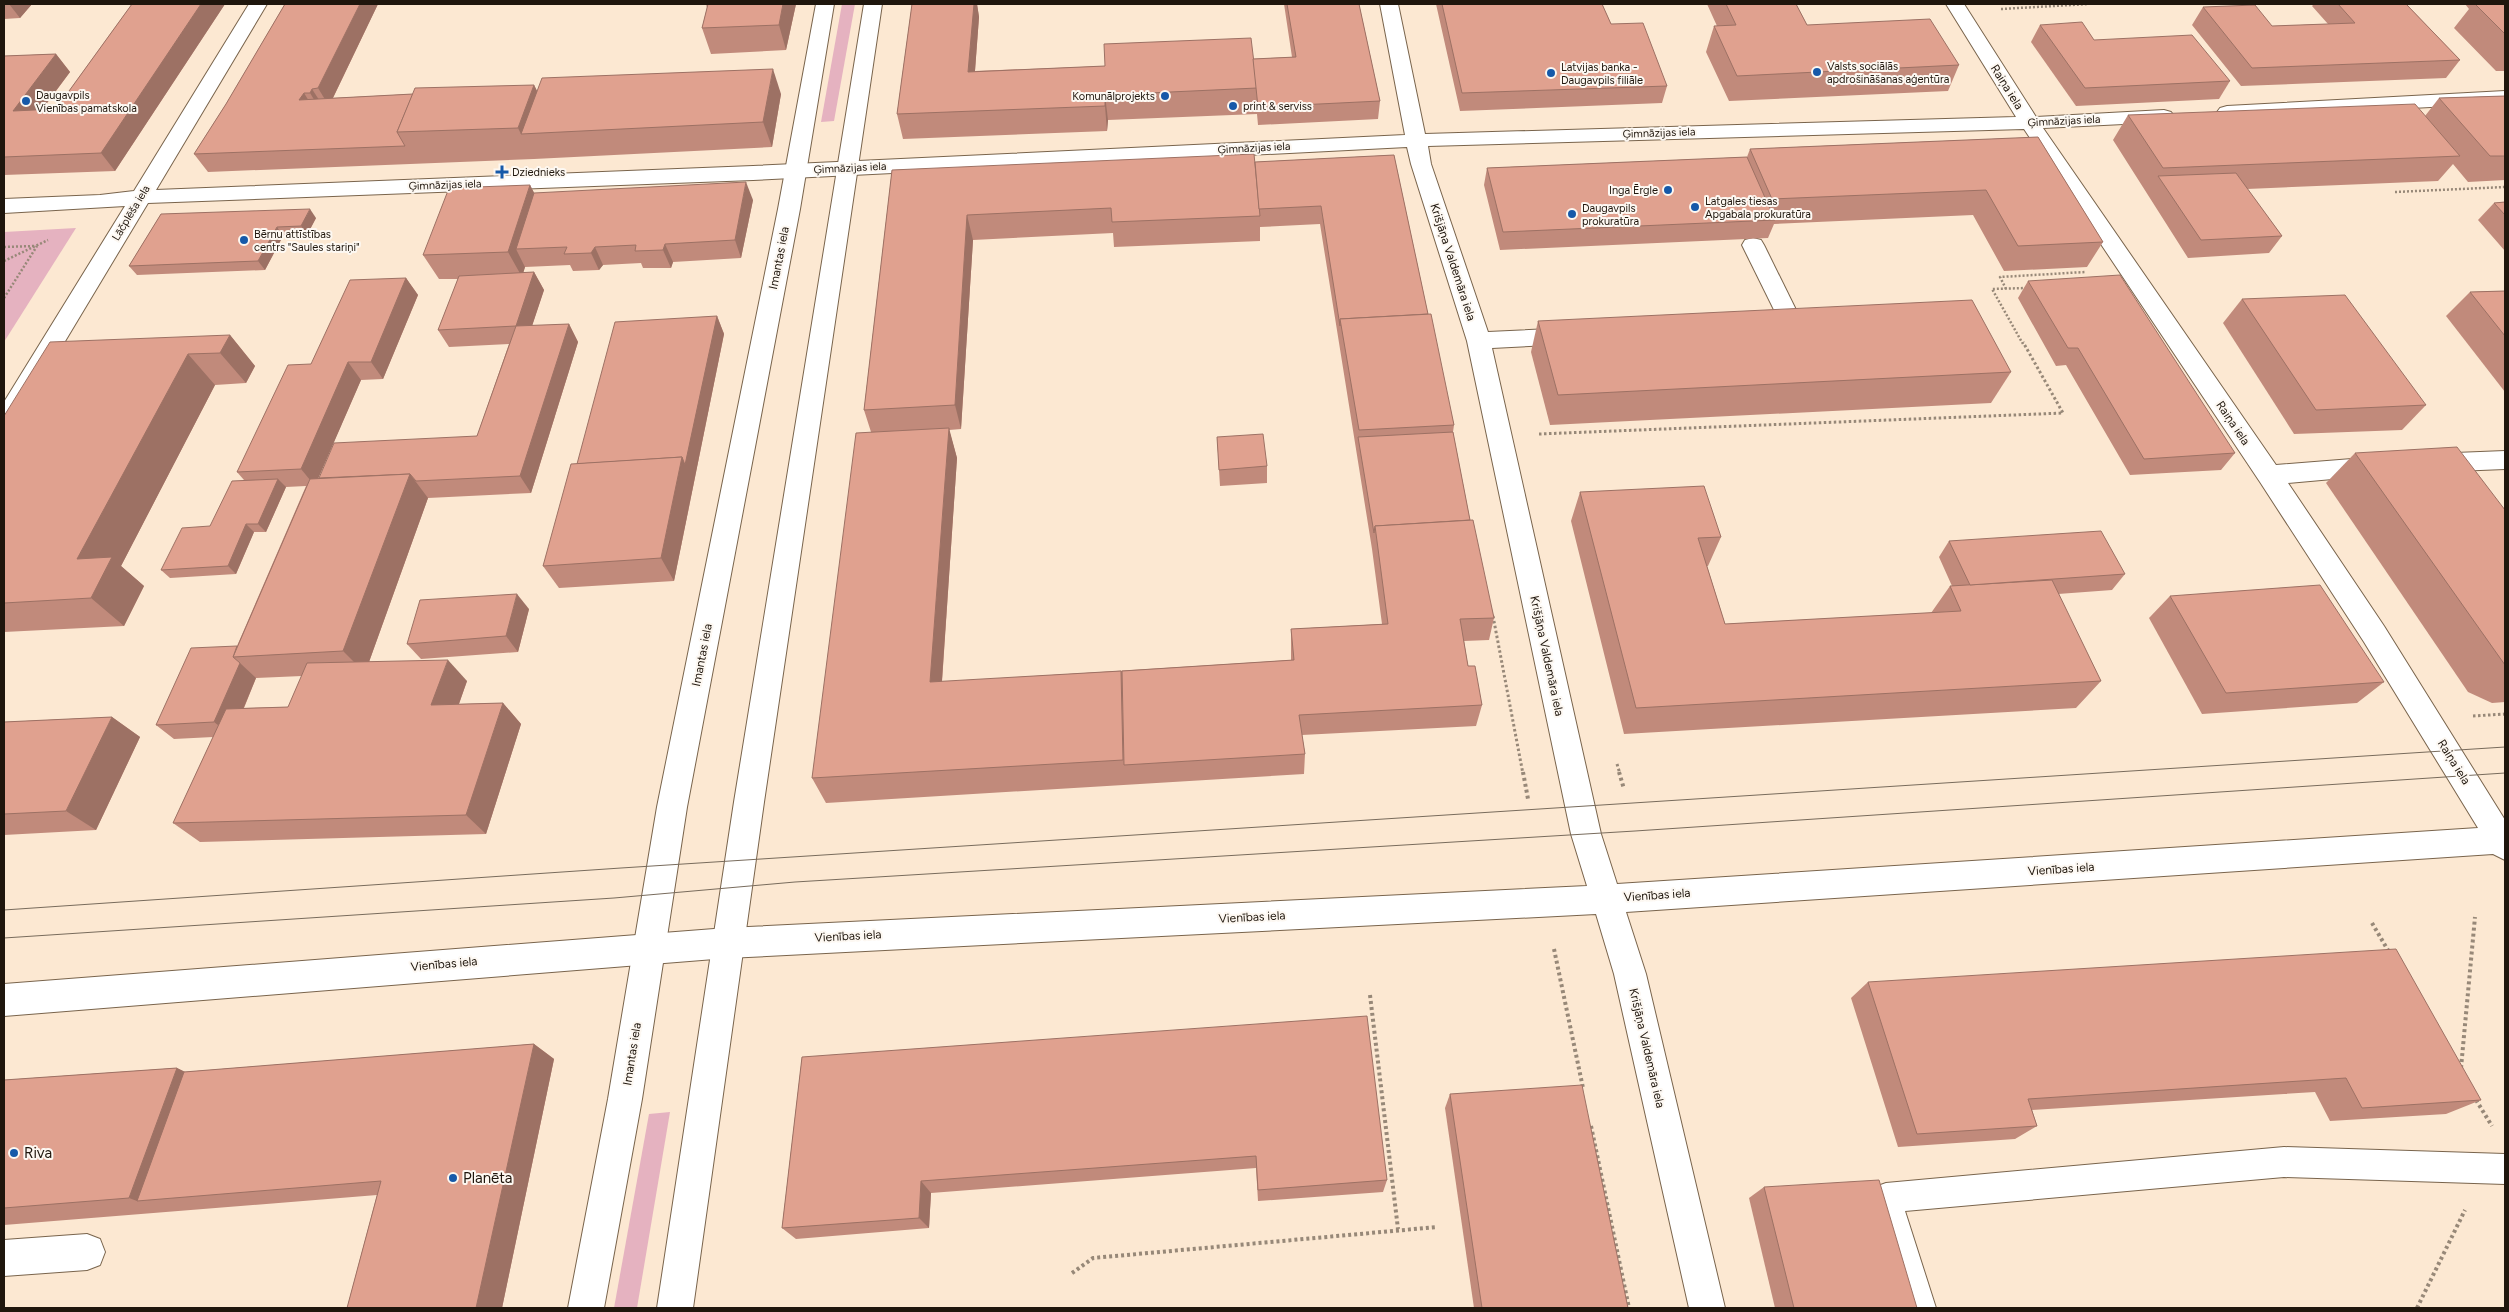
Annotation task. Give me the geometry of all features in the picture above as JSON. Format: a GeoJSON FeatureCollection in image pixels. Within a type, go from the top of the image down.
{"type":"FeatureCollection","features":[{"type":"Feature","properties":{"kind":"street","name":"Lāčplēša iela"},"geometry":{"type":"LineString","coordinates":[[4,422],[258,4]]}},
{"type":"Feature","properties":{"kind":"street","name":"Imantas iela"},"geometry":{"type":"LineString","coordinates":[[586,1308],[625,1100],[672,807],[795,171],[825,4]]}},
{"type":"Feature","properties":{"kind":"street"},"geometry":{"type":"LineString","coordinates":[[675,1308],[727,943],[873,4]]}},
{"type":"Feature","properties":{"kind":"street","name":"Krišjāņa Valdemāra iela"},"geometry":{"type":"LineString","coordinates":[[1389,4],[1415,141],[1479,341],[1580,806],[1630,974],[1707,1308]]}},
{"type":"Feature","properties":{"kind":"street","name":"Raiņa iela"},"geometry":{"type":"LineString","coordinates":[[1955,4],[2030,123],[2269,475],[2374,634],[2503,843]]}},
{"type":"Feature","properties":{"kind":"street"},"geometry":{"type":"LineString","coordinates":[[2209,113],[2505,96]]}},
{"type":"Feature","properties":{"kind":"street","name":"Ģimnāzijas iela"},"geometry":{"type":"LineString","coordinates":[[4,206],[100,202],[140,197],[846,169],[1415,141],[2030,123],[2180,115]]}},
{"type":"Feature","properties":{"kind":"street"},"geometry":{"type":"LineString","coordinates":[[1753,245],[1792,324]]}},
{"type":"Feature","properties":{"kind":"street"},"geometry":{"type":"LineString","coordinates":[[1479,341],[1594,334]]}},
{"type":"Feature","properties":{"kind":"street"},"geometry":{"type":"LineString","coordinates":[[2269,475],[2402,464],[2505,460]]}},
{"type":"Feature","properties":{"kind":"street","name":"Vienības iela"},"geometry":{"type":"LineString","coordinates":[[4,1000],[727,943],[1607,899],[2503,843]]}},
{"type":"Feature","properties":{"kind":"street"},"geometry":{"type":"LineString","coordinates":[[4,1258],[87,1252]]}},
{"type":"Feature","properties":{"kind":"lane"},"geometry":{"type":"LineString","coordinates":[[1920,1308],[1886,1198],[2284,1162],[2495,1168]]}},
{"type":"Feature","properties":{"kind":"path"},"geometry":{"type":"LineString","coordinates":[[1996,10],[2089,4]]}},
{"type":"Feature","properties":{"kind":"path"},"geometry":{"type":"LineString","coordinates":[[2395,192],[2505,188]]}},
{"type":"Feature","properties":{"kind":"path"},"geometry":{"type":"LineString","coordinates":[[4,261],[54,238]]}},
{"type":"Feature","properties":{"kind":"path"},"geometry":{"type":"LineString","coordinates":[[4,247],[37,246]]}},
{"type":"Feature","properties":{"kind":"path"},"geometry":{"type":"LineString","coordinates":[[4,298],[37,246]]}},
{"type":"Feature","properties":{"kind":"path"},"geometry":{"type":"LineString","coordinates":[[2006,289],[2000,277],[2093,272]]}},
{"type":"Feature","properties":{"kind":"path"},"geometry":{"type":"LineString","coordinates":[[1538,434],[2063,413],[1992,289],[2035,287]]}},
{"type":"Feature","properties":{"kind":"path"},"geometry":{"type":"LineString","coordinates":[[2464,717],[2505,714]]}},
{"type":"Feature","properties":{"kind":"path"},"geometry":{"type":"LineString","coordinates":[[2456,1065],[2461,1074],[2475,917]]}},
{"type":"Feature","properties":{"kind":"path"},"geometry":{"type":"LineString","coordinates":[[2372,923],[2392,956]]}},
{"type":"Feature","properties":{"kind":"path"},"geometry":{"type":"LineString","coordinates":[[1554,949],[1584,1095]]}},
{"type":"Feature","properties":{"kind":"path"},"geometry":{"type":"LineString","coordinates":[[1370,995],[1398,1229]]}},
{"type":"Feature","properties":{"kind":"path"},"geometry":{"type":"LineString","coordinates":[[2417,1308],[2449,1247],[2495,1168],[2497,1134],[2474,1096]]}},
{"type":"Feature","properties":{"kind":"path"},"geometry":{"type":"LineString","coordinates":[[1590,1124],[1629,1308]]}},
{"type":"Feature","properties":{"kind":"path"},"geometry":{"type":"LineString","coordinates":[[1072,1274],[1093,1258],[1398,1229],[1437,1227]]}},
{"type":"Feature","properties":{"kind":"shaded area"},"geometry":{"type":"Polygon","coordinates":[[[842,4],[855,4],[834,121],[821,122],[842,4]]]}},
{"type":"Feature","properties":{"kind":"shaded area"},"geometry":{"type":"Polygon","coordinates":[[[76,228],[4,342],[4,232],[76,228]]]}},
{"type":"Feature","properties":{"kind":"shaded area"},"geometry":{"type":"Polygon","coordinates":[[[670,1112],[637,1308],[614,1308],[649,1114],[670,1112]]]}},
{"type":"Feature","properties":{"kind":"building"},"geometry":{"type":"Polygon","coordinates":[[[132,4],[201,4],[101,153],[4,157],[4,56],[56,54],[13,111],[56,109],[132,4]]]}},
{"type":"Feature","properties":{"kind":"building"},"geometry":{"type":"Polygon","coordinates":[[[285,4],[360,4],[318,88],[312,89],[310,93],[304,93],[299,100],[413,94],[397,132],[405,146],[194,154],[285,4]]]}},
{"type":"Feature","properties":{"kind":"building"},"geometry":{"type":"Polygon","coordinates":[[[708,4],[783,4],[779,25],[702,28],[708,4]]]}},
{"type":"Feature","properties":{"kind":"building"},"geometry":{"type":"Polygon","coordinates":[[[912,4],[974,4],[968,72],[1105,66],[1104,44],[1251,38],[1257,88],[1105,95],[1105,106],[897,114],[912,4]]]}},
{"type":"Feature","properties":{"kind":"building"},"geometry":{"type":"Polygon","coordinates":[[[1287,4],[1359,4],[1380,101],[1258,107],[1253,59],[1296,57],[1287,4]]]}},
{"type":"Feature","properties":{"kind":"building","name":"Latvijas banka - Daugavpils filiāle"},"geometry":{"type":"Polygon","coordinates":[[[1442,4],[1602,4],[1611,24],[1643,23],[1667,86],[1462,93],[1442,4]]]}},
{"type":"Feature","properties":{"kind":"building"},"geometry":{"type":"Polygon","coordinates":[[[1726,4],[1796,4],[1807,25],[1930,19],[1959,65],[1737,76],[1714,26],[1736,25],[1726,4]]]}},
{"type":"Feature","properties":{"kind":"building"},"geometry":{"type":"Polygon","coordinates":[[[2338,4],[2406,4],[2460,60],[2252,68],[2203,7],[2255,5],[2272,26],[2355,23],[2338,4]]]}},
{"type":"Feature","properties":{"kind":"building"},"geometry":{"type":"Polygon","coordinates":[[[2475,4],[2505,4],[2505,34],[2475,4]]]}},
{"type":"Feature","properties":{"kind":"building"},"geometry":{"type":"Polygon","coordinates":[[[2082,22],[2094,40],[2192,35],[2230,81],[2085,88],[2040,25],[2082,22]]]}},
{"type":"Feature","properties":{"kind":"building"},"geometry":{"type":"Polygon","coordinates":[[[773,69],[763,122],[521,134],[542,78],[773,69]]]}},
{"type":"Feature","properties":{"kind":"building"},"geometry":{"type":"Polygon","coordinates":[[[534,85],[518,128],[397,132],[415,88],[534,85]]]}},
{"type":"Feature","properties":{"kind":"building"},"geometry":{"type":"Polygon","coordinates":[[[2505,96],[2505,156],[2490,156],[2439,98],[2505,96]]]}},
{"type":"Feature","properties":{"kind":"building"},"geometry":{"type":"Polygon","coordinates":[[[2415,104],[2460,156],[2163,168],[2128,115],[2415,104]]]}},
{"type":"Feature","properties":{"kind":"building"},"geometry":{"type":"Polygon","coordinates":[[[2038,137],[2103,242],[2018,246],[1986,190],[1772,199],[1750,149],[2038,137]]]}},
{"type":"Feature","properties":{"kind":"building"},"geometry":{"type":"Polygon","coordinates":[[[1254,154],[1260,216],[1112,222],[1111,208],[967,215],[955,405],[864,410],[892,170],[1254,154]]]}},
{"type":"Feature","properties":{"kind":"building"},"geometry":{"type":"Polygon","coordinates":[[[1394,155],[1428,314],[1340,319],[1340,326],[1321,206],[1259,209],[1255,162],[1394,155]]]}},
{"type":"Feature","properties":{"kind":"building"},"geometry":{"type":"Polygon","coordinates":[[[1747,157],[1775,220],[1503,232],[1487,168],[1747,157]]]}},
{"type":"Feature","properties":{"kind":"building"},"geometry":{"type":"Polygon","coordinates":[[[2236,173],[2282,236],[2201,240],[2158,176],[2236,173]]]}},
{"type":"Feature","properties":{"kind":"building"},"geometry":{"type":"Polygon","coordinates":[[[746,182],[735,240],[665,244],[663,250],[635,251],[636,245],[595,247],[591,253],[564,254],[567,247],[516,249],[534,193],[746,182]]]}},
{"type":"Feature","properties":{"kind":"building"},"geometry":{"type":"Polygon","coordinates":[[[530,185],[508,252],[423,255],[449,188],[530,185]]]}},
{"type":"Feature","properties":{"kind":"building"},"geometry":{"type":"Polygon","coordinates":[[[2505,202],[2505,215],[2494,203],[2505,202]]]}},
{"type":"Feature","properties":{"kind":"building"},"geometry":{"type":"Polygon","coordinates":[[[310,209],[301,226],[277,227],[258,261],[129,266],[161,214],[310,209]]]}},
{"type":"Feature","properties":{"kind":"building"},"geometry":{"type":"Polygon","coordinates":[[[534,272],[516,326],[438,330],[459,276],[534,272]]]}},
{"type":"Feature","properties":{"kind":"building"},"geometry":{"type":"Polygon","coordinates":[[[2120,275],[2235,453],[2144,459],[2078,348],[2068,348],[2028,281],[2120,275]]]}},
{"type":"Feature","properties":{"kind":"building"},"geometry":{"type":"Polygon","coordinates":[[[406,278],[371,362],[348,362],[301,469],[237,472],[288,365],[311,364],[350,280],[406,278]]]}},
{"type":"Feature","properties":{"kind":"building"},"geometry":{"type":"Polygon","coordinates":[[[2505,291],[2505,336],[2470,292],[2505,291]]]}},
{"type":"Feature","properties":{"kind":"building"},"geometry":{"type":"Polygon","coordinates":[[[2345,295],[2426,405],[2316,410],[2242,299],[2345,295]]]}},
{"type":"Feature","properties":{"kind":"building"},"geometry":{"type":"Polygon","coordinates":[[[1972,300],[2011,372],[1558,395],[1538,321],[1972,300]]]}},
{"type":"Feature","properties":{"kind":"building"},"geometry":{"type":"Polygon","coordinates":[[[1431,314],[1454,425],[1359,430],[1340,319],[1431,314]]]}},
{"type":"Feature","properties":{"kind":"building"},"geometry":{"type":"Polygon","coordinates":[[[717,316],[685,465],[682,457],[577,464],[615,322],[717,316]]]}},
{"type":"Feature","properties":{"kind":"building"},"geometry":{"type":"Polygon","coordinates":[[[569,324],[520,476],[416,481],[410,474],[319,478],[334,443],[477,436],[516,326],[569,324]]]}},
{"type":"Feature","properties":{"kind":"building"},"geometry":{"type":"Polygon","coordinates":[[[230,335],[220,353],[188,354],[77,559],[112,557],[91,598],[4,603],[4,416],[50,342],[230,335]]]}},
{"type":"Feature","properties":{"kind":"building"},"geometry":{"type":"Polygon","coordinates":[[[949,428],[930,682],[1121,671],[1123,760],[812,778],[856,433],[949,428]]]}},
{"type":"Feature","properties":{"kind":"building"},"geometry":{"type":"Polygon","coordinates":[[[1453,432],[1470,520],[1375,526],[1374,533],[1358,437],[1453,432]]]}},
{"type":"Feature","properties":{"kind":"building"},"geometry":{"type":"Polygon","coordinates":[[[1263,434],[1267,466],[1219,470],[1217,437],[1263,434]]]}},
{"type":"Feature","properties":{"kind":"building"},"geometry":{"type":"Polygon","coordinates":[[[2457,447],[2505,510],[2505,665],[2355,453],[2457,447]]]}},
{"type":"Feature","properties":{"kind":"building"},"geometry":{"type":"Polygon","coordinates":[[[682,457],[661,558],[543,566],[571,464],[682,457]]]}},
{"type":"Feature","properties":{"kind":"building"},"geometry":{"type":"Polygon","coordinates":[[[410,474],[343,651],[233,657],[310,479],[410,474]]]}},
{"type":"Feature","properties":{"kind":"building"},"geometry":{"type":"Polygon","coordinates":[[[278,479],[258,524],[246,524],[228,566],[161,570],[182,528],[210,526],[232,481],[278,479]]]}},
{"type":"Feature","properties":{"kind":"building"},"geometry":{"type":"Polygon","coordinates":[[[1704,486],[1721,537],[1698,538],[1725,624],[1961,611],[1950,586],[2052,580],[2101,681],[1636,708],[1580,492],[1704,486]]]}},
{"type":"Feature","properties":{"kind":"building"},"geometry":{"type":"Polygon","coordinates":[[[1473,520],[1494,618],[1460,619],[1468,666],[1475,666],[1482,705],[1299,715],[1305,754],[1124,765],[1122,671],[1294,660],[1291,629],[1388,624],[1375,526],[1473,520]]]}},
{"type":"Feature","properties":{"kind":"building"},"geometry":{"type":"Polygon","coordinates":[[[2101,531],[2125,574],[1970,585],[1949,541],[2101,531]]]}},
{"type":"Feature","properties":{"kind":"building"},"geometry":{"type":"Polygon","coordinates":[[[2320,585],[2384,682],[2226,693],[2170,596],[2320,585]]]}},
{"type":"Feature","properties":{"kind":"building"},"geometry":{"type":"Polygon","coordinates":[[[517,594],[506,636],[407,644],[420,600],[517,594]]]}},
{"type":"Feature","properties":{"kind":"building"},"geometry":{"type":"Polygon","coordinates":[[[237,646],[233,657],[240,663],[214,722],[156,725],[191,648],[237,646]]]}},
{"type":"Feature","properties":{"kind":"building"},"geometry":{"type":"Polygon","coordinates":[[[448,660],[431,705],[503,703],[466,815],[173,823],[226,709],[288,707],[307,663],[448,660]]]}},
{"type":"Feature","properties":{"kind":"building"},"geometry":{"type":"Polygon","coordinates":[[[112,717],[66,811],[4,814],[4,722],[112,717]]]}},
{"type":"Feature","properties":{"kind":"building"},"geometry":{"type":"Polygon","coordinates":[[[2396,949],[2481,1100],[2362,1108],[2346,1078],[2028,1099],[2037,1126],[1917,1134],[1868,982],[2396,949]]]}},
{"type":"Feature","properties":{"kind":"building"},"geometry":{"type":"Polygon","coordinates":[[[1367,1016],[1387,1180],[1258,1190],[1256,1156],[921,1181],[919,1218],[782,1228],[802,1057],[1367,1016]]]}},
{"type":"Feature","properties":{"kind":"building"},"geometry":{"type":"Polygon","coordinates":[[[534,1044],[476,1308],[347,1308],[381,1181],[137,1201],[184,1072],[534,1044]]]}},
{"type":"Feature","properties":{"kind":"building"},"geometry":{"type":"Polygon","coordinates":[[[177,1068],[129,1198],[4,1208],[4,1080],[177,1068]]]}},
{"type":"Feature","properties":{"kind":"building"},"geometry":{"type":"Polygon","coordinates":[[[1582,1085],[1628,1308],[1482,1308],[1450,1094],[1582,1085]]]}},
{"type":"Feature","properties":{"kind":"building"},"geometry":{"type":"Polygon","coordinates":[[[1879,1180],[1917,1308],[1794,1308],[1764,1187],[1879,1180]]]}},
{"type":"Feature","properties":{"kind":"tram line"},"geometry":{"type":"LineString","coordinates":[[4,910],[621,868],[2505,747]]}},
{"type":"Feature","properties":{"kind":"tram line"},"geometry":{"type":"LineString","coordinates":[[4,938],[614,898],[795,882],[1635,831],[2505,773]]}},
{"type":"Feature","properties":{"kind":"place","name":"Valsts sociālās apdrošināšanas aģentūra"},"geometry":{"type":"Point","coordinates":[1817,72]}},
{"type":"Feature","properties":{"kind":"place","name":"Latvijas banka - Daugavpils filiāle"},"geometry":{"type":"Point","coordinates":[1551,73]}},
{"type":"Feature","properties":{"kind":"place","name":"Komunālprojekts"},"geometry":{"type":"Point","coordinates":[1165,96]}},
{"type":"Feature","properties":{"kind":"place","name":"Daugavpils Vienības pamatskola"},"geometry":{"type":"Point","coordinates":[26,101]}},
{"type":"Feature","properties":{"kind":"place","name":"print & serviss"},"geometry":{"type":"Point","coordinates":[1233,106]}},
{"type":"Feature","properties":{"kind":"place","name":"Dziednieks"},"geometry":{"type":"Point","coordinates":[502,172]}},
{"type":"Feature","properties":{"kind":"place","name":"Inga Ērgle"},"geometry":{"type":"Point","coordinates":[1668,190]}},
{"type":"Feature","properties":{"kind":"place","name":"Latgales tiesas Apgabala prokuratūra"},"geometry":{"type":"Point","coordinates":[1695,207]}},
{"type":"Feature","properties":{"kind":"place","name":"Daugavpils prokuratūra"},"geometry":{"type":"Point","coordinates":[1572,214]}},
{"type":"Feature","properties":{"kind":"place","name":"Bērnu attīstības centrs \"Saules stariņi\""},"geometry":{"type":"Point","coordinates":[244,240]}},
{"type":"Feature","properties":{"kind":"place","name":"Riva"},"geometry":{"type":"Point","coordinates":[14,1153]}},
{"type":"Feature","properties":{"kind":"place","name":"Planēta"},"geometry":{"type":"Point","coordinates":[453,1178]}}]}
